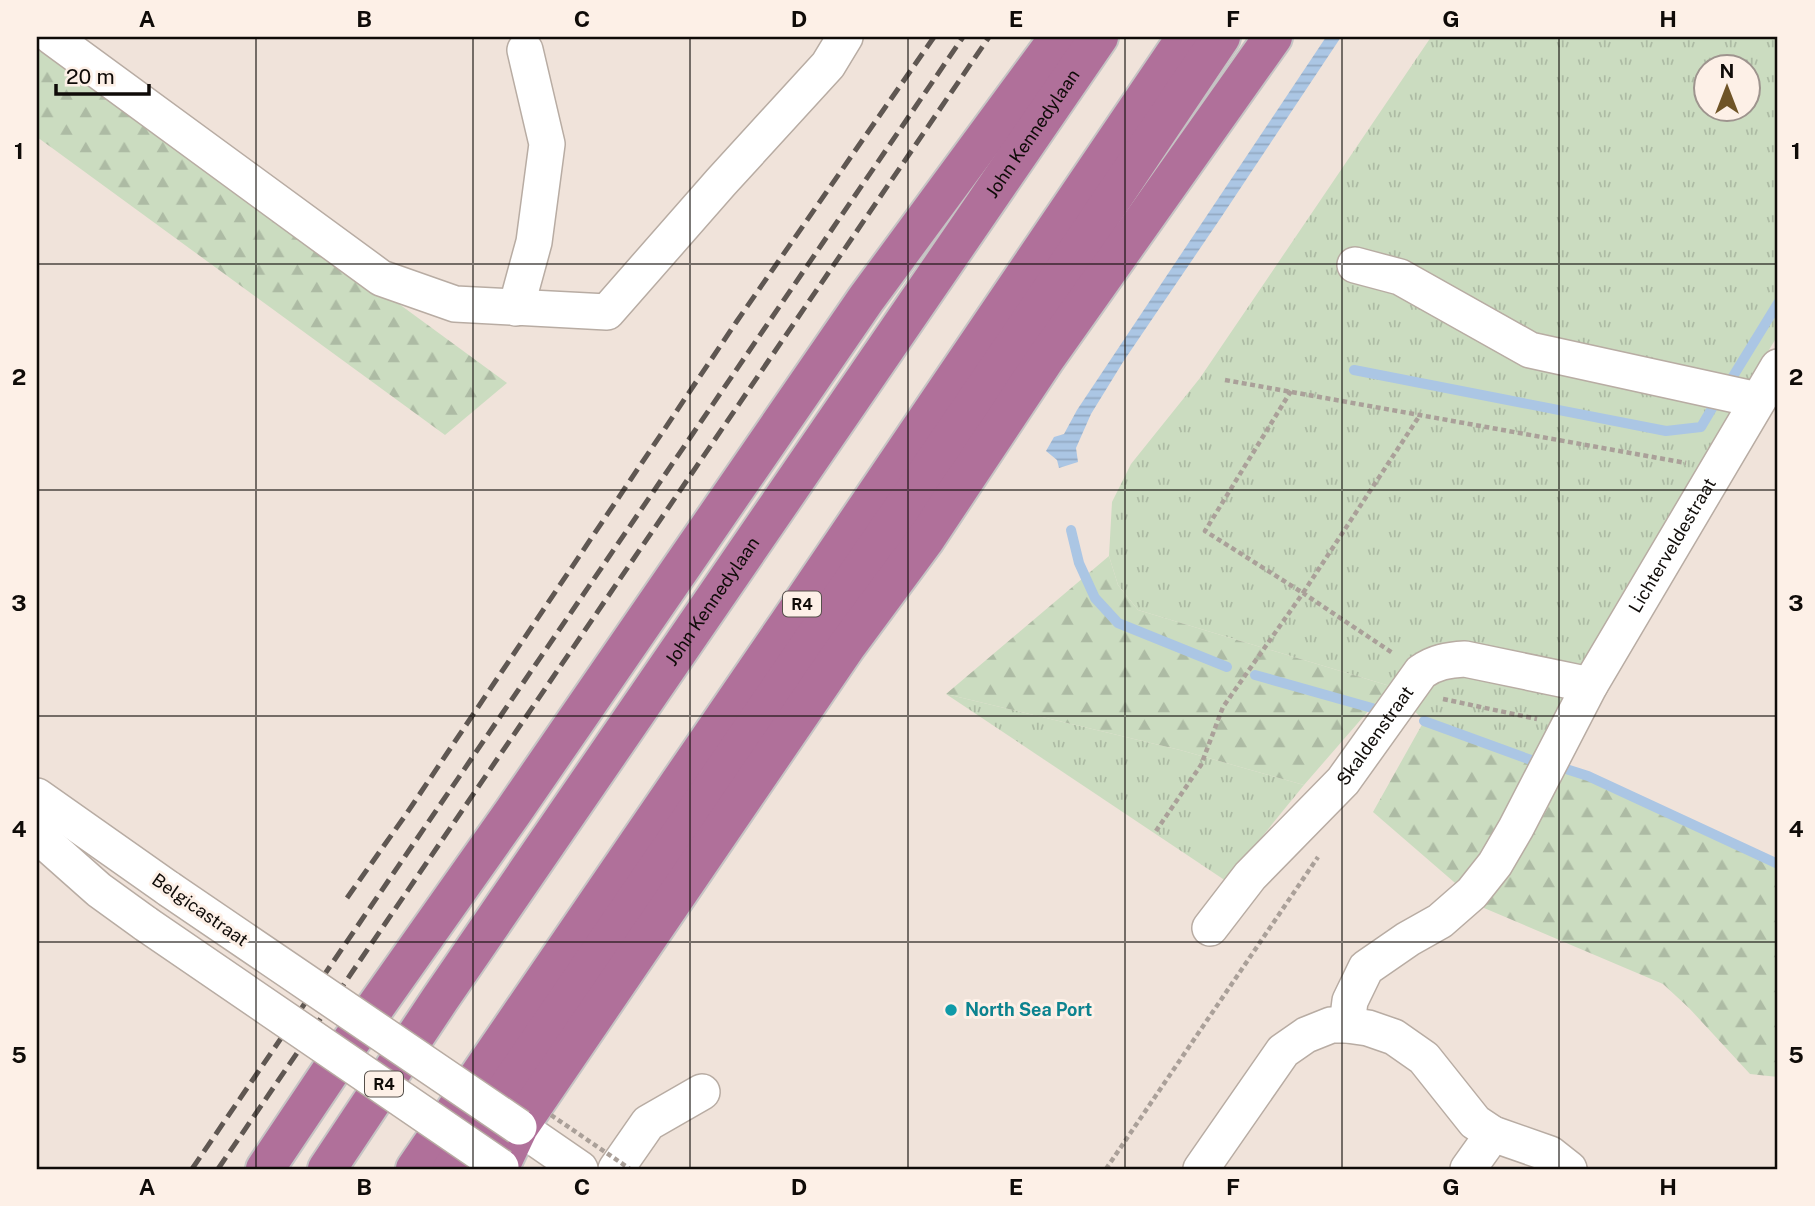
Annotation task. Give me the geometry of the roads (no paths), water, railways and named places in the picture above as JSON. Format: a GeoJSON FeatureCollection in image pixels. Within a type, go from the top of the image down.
{"type":"FeatureCollection","features":[{"type":"Feature","properties":{"kind":"highway"},"geometry":{"type":"LineString","coordinates":[[265,1169],[866,299],[1059,37]]}},
{"type":"Feature","properties":{"kind":"highway","name":"John Kennedylaan"},"geometry":{"type":"LineString","coordinates":[[327,1169],[448,987],[1099,37]]}},
{"type":"Feature","properties":{"kind":"highway"},"geometry":{"type":"LineString","coordinates":[[501,1168],[527,1115],[846,648],[925,540],[1046,358],[1273,37]]}},
{"type":"Feature","properties":{"kind":"highway"},"geometry":{"type":"LineString","coordinates":[[1046,358],[1096,259],[1158,161],[1203,45]]}},
{"type":"Feature","properties":{"kind":"highway","name":"R4"},"geometry":{"type":"LineString","coordinates":[[415,1169],[788,624],[1203,45]]}},
{"type":"Feature","properties":{"kind":"highway","name":"R4"},"geometry":{"type":"LineString","coordinates":[[452,1169],[1018,339],[1203,45]]}},
{"type":"Feature","properties":{"kind":"street"},"geometry":{"type":"LineString","coordinates":[[52,37],[381,278],[454,304],[607,312],[828,65],[845,37]]}},
{"type":"Feature","properties":{"kind":"street"},"geometry":{"type":"LineString","coordinates":[[516,308],[534,242],[547,144],[526,50]]}},
{"type":"Feature","properties":{"kind":"street"},"geometry":{"type":"LineString","coordinates":[[1355,265],[1400,277],[1530,350],[1758,400]]}},
{"type":"Feature","properties":{"kind":"street","name":"Lichterveldestraat"},"geometry":{"type":"LineString","coordinates":[[1347,1025],[1350,1001],[1366,968],[1440,921],[1472,893],[1495,864],[1590,685],[1778,367]]}},
{"type":"Feature","properties":{"kind":"street","name":"Skaldenstraat"},"geometry":{"type":"LineString","coordinates":[[1210,928],[1250,876],[1343,781],[1429,685],[1431,665],[1446,660],[1465,659],[1590,685]]}},
{"type":"Feature","properties":{"kind":"street","name":"Belgicastraat"},"geometry":{"type":"LineString","coordinates":[[37,796],[365,1023],[527,1115]]}},
{"type":"Feature","properties":{"kind":"street"},"geometry":{"type":"LineString","coordinates":[[37,835],[99,890],[146,924],[501,1168]]}},
{"type":"Feature","properties":{"kind":"street"},"geometry":{"type":"LineString","coordinates":[[1201,1169],[1283,1051],[1306,1035],[1331,1025],[1368,1028],[1394,1037],[1424,1058],[1475,1122],[1493,1134],[1550,1154],[1569,1169]]}},
{"type":"Feature","properties":{"kind":"street"},"geometry":{"type":"LineString","coordinates":[[616,1169],[648,1123],[702,1092]]}},
{"type":"Feature","properties":{"kind":"street"},"geometry":{"type":"LineString","coordinates":[[527,1115],[580,1169]]}},
{"type":"Feature","properties":{"kind":"street"},"geometry":{"type":"LineString","coordinates":[[1468,1169],[1493,1134]]}},
{"type":"Feature","properties":{"kind":"water"},"geometry":{"type":"Polygon","coordinates":[[[1326,37],[1341,37],[1123,362],[1091,414],[1076,448],[1078,462],[1059,468],[1057,460],[1046,451],[1054,437],[1064,434],[1077,410],[1326,37]]]}},
{"type":"Feature","properties":{"kind":"waterway"},"geometry":{"type":"LineString","coordinates":[[1732,378],[1778,303]]}},
{"type":"Feature","properties":{"kind":"waterway"},"geometry":{"type":"LineString","coordinates":[[1354,370],[1666,431],[1701,427],[1714,405]]}},
{"type":"Feature","properties":{"kind":"waterway"},"geometry":{"type":"LineString","coordinates":[[1071,530],[1079,563],[1095,598],[1118,623],[1227,667]]}},
{"type":"Feature","properties":{"kind":"waterway"},"geometry":{"type":"LineString","coordinates":[[1255,675],[1379,710]]}},
{"type":"Feature","properties":{"kind":"waterway"},"geometry":{"type":"LineString","coordinates":[[1424,721],[1531,760]]}},
{"type":"Feature","properties":{"kind":"waterway"},"geometry":{"type":"LineString","coordinates":[[1566,769],[1588,776],[1778,864]]}},
{"type":"Feature","properties":{"kind":"railway"},"geometry":{"type":"LineString","coordinates":[[347,898],[407,813],[737,321],[934,37]]}},
{"type":"Feature","properties":{"kind":"railway"},"geometry":{"type":"LineString","coordinates":[[192,1169],[963,37]]}},
{"type":"Feature","properties":{"kind":"railway"},"geometry":{"type":"LineString","coordinates":[[218,1169],[989,37]]}},
{"type":"Feature","properties":{"kind":"place","name":"North Sea Port"},"geometry":{"type":"Point","coordinates":[951,1010]}}]}
